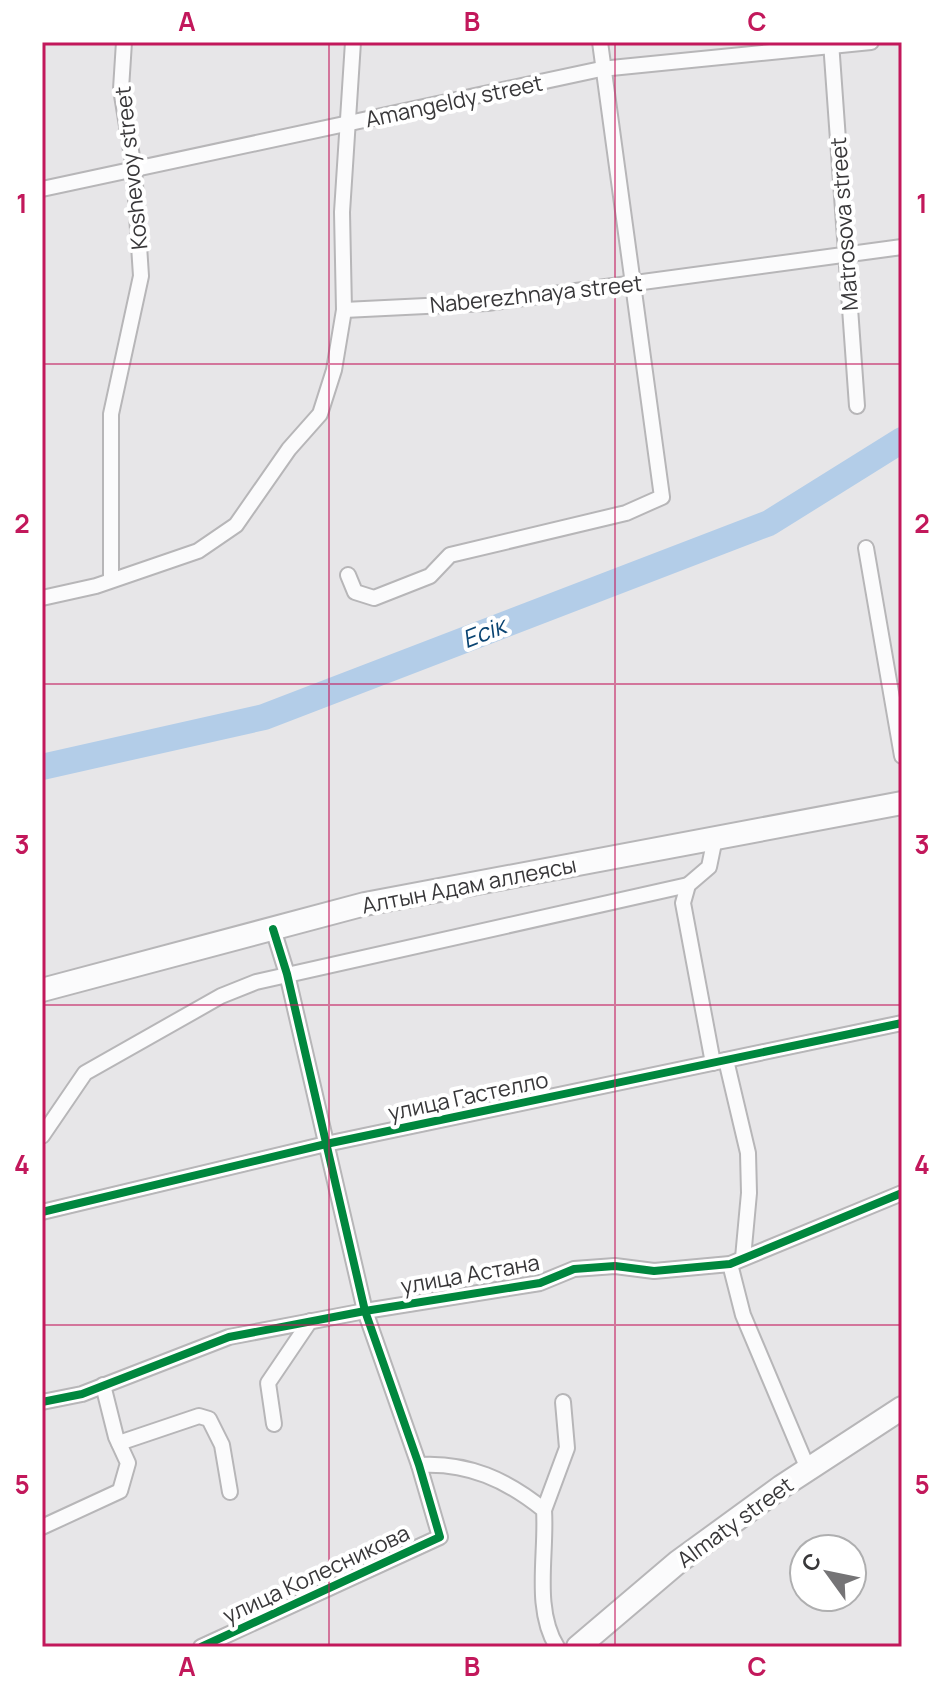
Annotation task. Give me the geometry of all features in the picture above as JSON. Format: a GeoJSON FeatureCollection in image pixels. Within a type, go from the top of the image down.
{"type":"FeatureCollection","features":[{"type":"Feature","properties":{"kind":"main road","name":"Алтын Адам аллеясы"},"geometry":{"type":"LineString","coordinates":[[42,990],[365,904],[902,803]]}},
{"type":"Feature","properties":{"kind":"main road","name":"Almaty street"},"geometry":{"type":"LineString","coordinates":[[578,1647],[678,1562],[808,1469],[902,1408]]}},
{"type":"Feature","properties":{"kind":"street","name":"Koshevoy street"},"geometry":{"type":"LineString","coordinates":[[111,579],[111,414],[141,276],[134,169],[121,89],[124,42]]}},
{"type":"Feature","properties":{"kind":"street"},"geometry":{"type":"LineString","coordinates":[[42,598],[198,551],[236,525],[289,449],[320,414],[334,370],[344,310],[342,212],[353,42]]}},
{"type":"Feature","properties":{"kind":"street"},"geometry":{"type":"LineString","coordinates":[[348,575],[355,592],[374,598],[430,576],[450,555],[626,513],[662,497],[601,69],[600,42]]}},
{"type":"Feature","properties":{"kind":"street","name":"Amangeldy street"},"geometry":{"type":"LineString","coordinates":[[42,189],[601,69],[871,42]]}},
{"type":"Feature","properties":{"kind":"street","name":"Matrosova street"},"geometry":{"type":"LineString","coordinates":[[831,44],[857,406]]}},
{"type":"Feature","properties":{"kind":"street","name":"Naberezhnaya street"},"geometry":{"type":"LineString","coordinates":[[344,310],[487,303],[902,247]]}},
{"type":"Feature","properties":{"kind":"street"},"geometry":{"type":"LineString","coordinates":[[866,548],[902,756]]}},
{"type":"Feature","properties":{"kind":"street"},"geometry":{"type":"LineString","coordinates":[[42,1136],[85,1073],[221,996],[287,974],[688,885],[709,867],[715,838]]}},
{"type":"Feature","properties":{"kind":"street"},"geometry":{"type":"LineString","coordinates":[[688,885],[683,913],[719,1062],[748,1153],[749,1193],[737,1261],[743,1315],[808,1469]]}},
{"type":"Feature","properties":{"kind":"street","name":"улица Колесникова"},"geometry":{"type":"LineString","coordinates":[[201,1647],[440,1537],[419,1465],[365,1311],[287,974],[273,929]]}},
{"type":"Feature","properties":{"kind":"street","name":"улица Гастелло"},"geometry":{"type":"LineString","coordinates":[[42,1212],[326,1144],[902,1023]]}},
{"type":"Feature","properties":{"kind":"street","name":"улица Астана"},"geometry":{"type":"LineString","coordinates":[[42,1402],[103,1385],[229,1337],[540,1283],[574,1269],[615,1266],[654,1271],[737,1261],[902,1193]]}},
{"type":"Feature","properties":{"kind":"street"},"geometry":{"type":"LineString","coordinates":[[274,1424],[268,1383],[310,1321]]}},
{"type":"Feature","properties":{"kind":"street"},"geometry":{"type":"LineString","coordinates":[[42,1527],[120,1491],[128,1463],[119,1443],[103,1385]]}},
{"type":"Feature","properties":{"kind":"street"},"geometry":{"type":"LineString","coordinates":[[557,1647],[548,1632],[543,1588],[544,1510],[567,1448],[563,1402]]}},
{"type":"Feature","properties":{"kind":"street"},"geometry":{"type":"LineString","coordinates":[[119,1443],[199,1416],[209,1419],[222,1445],[230,1492]]}},
{"type":"Feature","properties":{"kind":"street"},"geometry":{"type":"LineString","coordinates":[[419,1465],[450,1463],[483,1472],[521,1491],[544,1510]]}},
{"type":"Feature","properties":{"kind":"waterway","name":"Есік"},"geometry":{"type":"LineString","coordinates":[[42,767],[264,717],[769,523],[902,440]]}},
{"type":"Feature","properties":{"kind":"cycle path"},"geometry":{"type":"LineString","coordinates":[[201,1647],[440,1537],[419,1465],[365,1311],[287,974],[273,929]]}},
{"type":"Feature","properties":{"kind":"cycle path"},"geometry":{"type":"LineString","coordinates":[[42,1212],[326,1144],[902,1023]]}},
{"type":"Feature","properties":{"kind":"cycle path"},"geometry":{"type":"LineString","coordinates":[[42,1402],[82,1394],[229,1337],[540,1283],[574,1269],[615,1266],[654,1271],[730,1264],[902,1193]]}}]}
